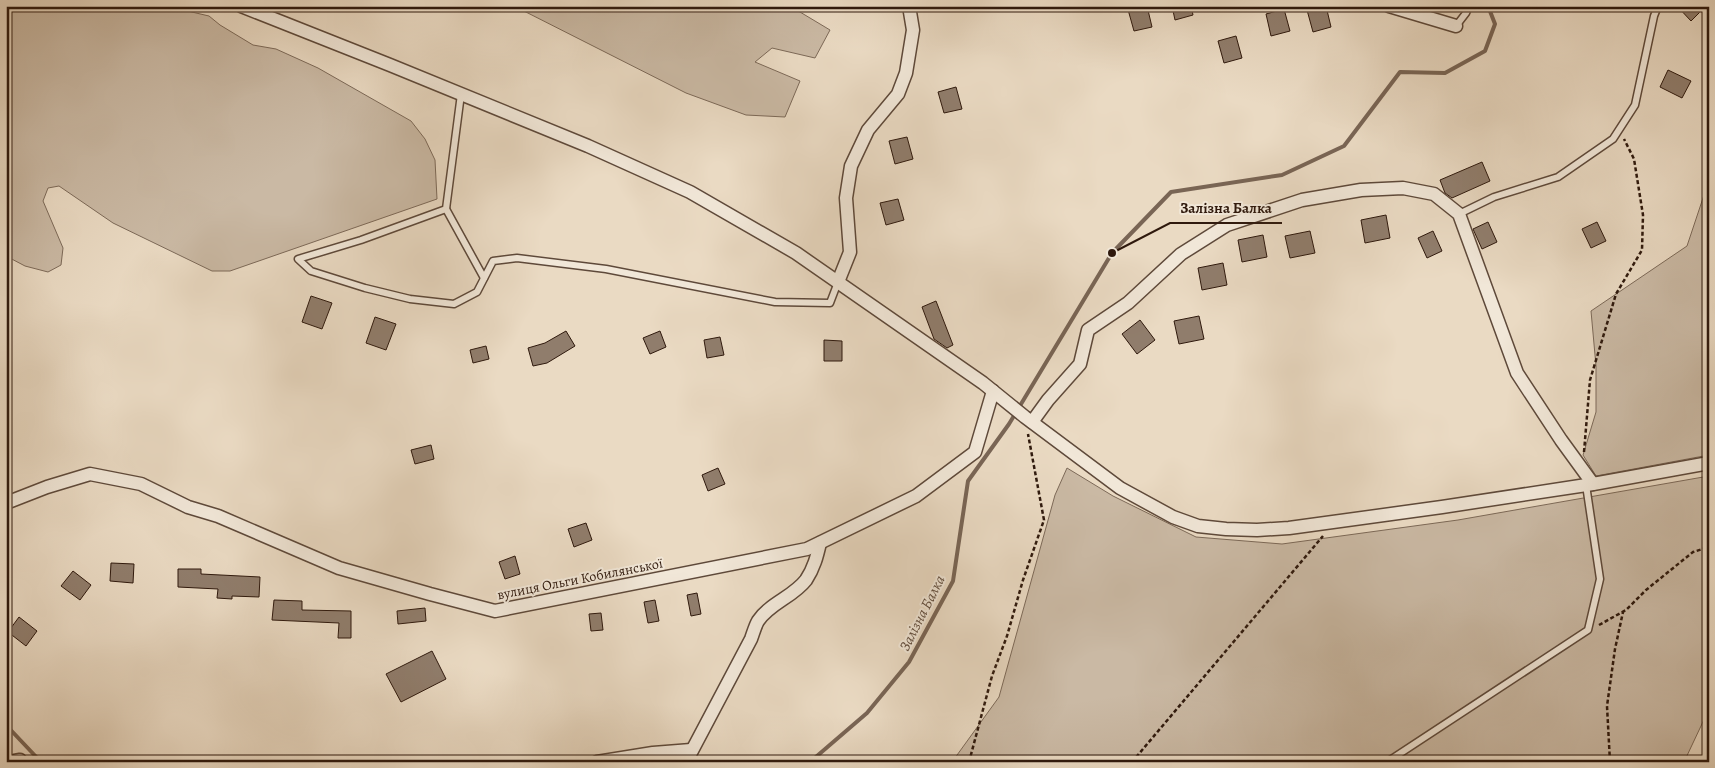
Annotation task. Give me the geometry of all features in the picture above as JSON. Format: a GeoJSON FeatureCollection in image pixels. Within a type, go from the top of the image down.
{"type":"FeatureCollection","features":[{"type":"Feature","properties":{"kind":"street"},"geometry":{"type":"LineString","coordinates":[[241,6],[588,146],[690,192],[796,253],[995,392],[1120,488],[1167,514],[1190,523],[1226,529],[1258,530],[1335,522],[1590,484],[1709,463]]}},
{"type":"Feature","properties":{"kind":"street"},"geometry":{"type":"LineString","coordinates":[[838,282],[850,252],[846,198],[850,166],[868,130],[898,94],[906,72],[913,30],[909,6]]}},
{"type":"Feature","properties":{"kind":"street"},"geometry":{"type":"LineString","coordinates":[[1389,6],[1456,26]]}},
{"type":"Feature","properties":{"kind":"street"},"geometry":{"type":"LineString","coordinates":[[1027,418],[1048,400],[1080,364],[1088,330],[1128,304],[1181,254],[1227,225],[1302,200],[1361,190],[1403,188],[1434,194],[1459,214],[1517,373],[1582,469],[1590,484]]}},
{"type":"Feature","properties":{"kind":"street","name":"вулиця Ольги Кобилянської"},"geometry":{"type":"LineString","coordinates":[[6,503],[47,487],[90,474],[141,484],[188,507],[218,516],[338,568],[496,611],[807,549],[916,496],[975,452],[995,392]]}},
{"type":"Feature","properties":{"kind":"street"},"geometry":{"type":"LineString","coordinates":[[597,762],[654,753],[688,756],[726,689],[758,621],[773,606],[794,592],[806,580],[814,566],[820,543]]}},
{"type":"Feature","properties":{"kind":"lane"},"geometry":{"type":"LineString","coordinates":[[1456,26],[1466,13],[1468,6]]}},
{"type":"Feature","properties":{"kind":"lane"},"geometry":{"type":"LineString","coordinates":[[1459,214],[1494,197],[1558,177],[1612,139],[1635,104],[1654,16],[1658,6]]}},
{"type":"Feature","properties":{"kind":"lane"},"geometry":{"type":"LineString","coordinates":[[461,94],[446,209],[484,278]]}},
{"type":"Feature","properties":{"kind":"lane"},"geometry":{"type":"LineString","coordinates":[[446,209],[361,240],[298,259],[311,271],[365,288],[410,299],[454,304],[477,292],[493,262],[517,258],[606,269],[775,302],[830,303],[838,282]]}},
{"type":"Feature","properties":{"kind":"lane"},"geometry":{"type":"LineString","coordinates":[[1387,762],[1588,630],[1600,579],[1590,484]]}},
{"type":"Feature","properties":{"kind":"path"},"geometry":{"type":"LineString","coordinates":[[1582,469],[1590,380],[1616,294],[1642,250],[1643,215],[1634,160],[1619,128]]}},
{"type":"Feature","properties":{"kind":"path"},"geometry":{"type":"LineString","coordinates":[[969,762],[992,676],[1007,636],[1023,580],[1044,520],[1027,418]]}},
{"type":"Feature","properties":{"kind":"path"},"geometry":{"type":"LineString","coordinates":[[1132,762],[1335,522]]}},
{"type":"Feature","properties":{"kind":"path"},"geometry":{"type":"LineString","coordinates":[[1588,630],[1623,612],[1646,590],[1692,552],[1709,547]]}},
{"type":"Feature","properties":{"kind":"path"},"geometry":{"type":"LineString","coordinates":[[1610,762],[1607,706],[1615,649],[1623,612]]}},
{"type":"Feature","properties":{"kind":"shaded area"},"geometry":{"type":"Polygon","coordinates":[[[6,6],[166,6],[209,16],[253,45],[276,49],[318,68],[411,121],[425,139],[435,160],[437,199],[230,271],[212,271],[113,223],[59,186],[48,188],[43,201],[63,248],[61,265],[48,272],[25,266],[6,256],[6,6]]]}},
{"type":"Feature","properties":{"kind":"shaded area"},"geometry":{"type":"Polygon","coordinates":[[[514,6],[790,6],[830,30],[815,58],[772,48],[755,62],[800,81],[785,117],[746,115],[686,93],[514,6]]]}},
{"type":"Feature","properties":{"kind":"shaded area"},"geometry":{"type":"Polygon","coordinates":[[[1709,180],[1709,455],[1596,476],[1583,455],[1596,412],[1596,366],[1591,311],[1687,246],[1709,180]]]}},
{"type":"Feature","properties":{"kind":"shaded area"},"geometry":{"type":"Polygon","coordinates":[[[1067,468],[1113,496],[1196,537],[1282,544],[1458,520],[1709,476],[1709,709],[1684,762],[952,762],[999,697],[1055,495],[1067,468]]]}},
{"type":"Feature","properties":{"kind":"building"},"geometry":{"type":"Polygon","coordinates":[[[1127,6],[1147,6],[1152,27],[1134,31],[1127,6]]]}},
{"type":"Feature","properties":{"kind":"building"},"geometry":{"type":"Polygon","coordinates":[[[1172,6],[1191,6],[1193,15],[1175,20],[1172,6]]]}},
{"type":"Feature","properties":{"kind":"building"},"geometry":{"type":"Polygon","coordinates":[[[1326,6],[1331,27],[1313,32],[1307,10],[1326,6]]]}},
{"type":"Feature","properties":{"kind":"building"},"geometry":{"type":"Polygon","coordinates":[[[1677,6],[1706,6],[1691,21],[1677,6]]]}},
{"type":"Feature","properties":{"kind":"building"},"geometry":{"type":"Polygon","coordinates":[[[1284,9],[1290,31],[1271,36],[1266,14],[1284,9]]]}},
{"type":"Feature","properties":{"kind":"building"},"geometry":{"type":"Polygon","coordinates":[[[1236,36],[1242,58],[1224,63],[1218,41],[1236,36]]]}},
{"type":"Feature","properties":{"kind":"building"},"geometry":{"type":"Polygon","coordinates":[[[1668,70],[1691,81],[1682,98],[1660,87],[1668,70]]]}},
{"type":"Feature","properties":{"kind":"building"},"geometry":{"type":"Polygon","coordinates":[[[956,87],[962,109],[944,113],[938,92],[956,87]]]}},
{"type":"Feature","properties":{"kind":"building"},"geometry":{"type":"Polygon","coordinates":[[[907,137],[913,159],[895,164],[889,141],[907,137]]]}},
{"type":"Feature","properties":{"kind":"building"},"geometry":{"type":"Polygon","coordinates":[[[1482,162],[1490,181],[1452,198],[1445,193],[1440,180],[1482,162]]]}},
{"type":"Feature","properties":{"kind":"building"},"geometry":{"type":"Polygon","coordinates":[[[898,199],[904,220],[886,225],[880,203],[898,199]]]}},
{"type":"Feature","properties":{"kind":"building"},"geometry":{"type":"Polygon","coordinates":[[[1386,215],[1390,238],[1365,243],[1361,220],[1386,215]]]}},
{"type":"Feature","properties":{"kind":"building"},"geometry":{"type":"Polygon","coordinates":[[[1488,222],[1497,242],[1482,249],[1473,229],[1488,222]]]}},
{"type":"Feature","properties":{"kind":"building"},"geometry":{"type":"Polygon","coordinates":[[[1597,222],[1606,241],[1591,248],[1582,229],[1597,222]]]}},
{"type":"Feature","properties":{"kind":"building"},"geometry":{"type":"Polygon","coordinates":[[[1310,231],[1315,253],[1290,258],[1285,236],[1310,231]]]}},
{"type":"Feature","properties":{"kind":"building"},"geometry":{"type":"Polygon","coordinates":[[[1433,231],[1442,251],[1427,258],[1418,238],[1433,231]]]}},
{"type":"Feature","properties":{"kind":"building"},"geometry":{"type":"Polygon","coordinates":[[[1263,235],[1267,257],[1242,262],[1238,240],[1263,235]]]}},
{"type":"Feature","properties":{"kind":"building"},"geometry":{"type":"Polygon","coordinates":[[[1223,263],[1227,285],[1202,290],[1198,268],[1223,263]]]}},
{"type":"Feature","properties":{"kind":"building"},"geometry":{"type":"Polygon","coordinates":[[[311,296],[332,303],[322,329],[302,322],[311,296]]]}},
{"type":"Feature","properties":{"kind":"building"},"geometry":{"type":"Polygon","coordinates":[[[936,301],[953,345],[947,348],[934,339],[922,307],[936,301]]]}},
{"type":"Feature","properties":{"kind":"building"},"geometry":{"type":"Polygon","coordinates":[[[1199,316],[1204,339],[1179,344],[1174,321],[1199,316]]]}},
{"type":"Feature","properties":{"kind":"building"},"geometry":{"type":"Polygon","coordinates":[[[375,317],[396,324],[386,350],[366,343],[375,317]]]}},
{"type":"Feature","properties":{"kind":"building"},"geometry":{"type":"Polygon","coordinates":[[[1140,320],[1155,340],[1137,354],[1122,334],[1140,320]]]}},
{"type":"Feature","properties":{"kind":"building"},"geometry":{"type":"Polygon","coordinates":[[[566,331],[575,346],[547,363],[533,366],[528,348],[545,343],[566,331]]]}},
{"type":"Feature","properties":{"kind":"building"},"geometry":{"type":"Polygon","coordinates":[[[660,331],[666,347],[650,354],[643,338],[660,331]]]}},
{"type":"Feature","properties":{"kind":"building"},"geometry":{"type":"Polygon","coordinates":[[[720,337],[724,355],[707,358],[704,340],[720,337]]]}},
{"type":"Feature","properties":{"kind":"building"},"geometry":{"type":"Polygon","coordinates":[[[824,340],[842,341],[842,361],[824,361],[824,340]]]}},
{"type":"Feature","properties":{"kind":"building"},"geometry":{"type":"Polygon","coordinates":[[[486,346],[489,359],[473,363],[470,350],[486,346]]]}},
{"type":"Feature","properties":{"kind":"building"},"geometry":{"type":"Polygon","coordinates":[[[431,445],[434,459],[415,464],[411,450],[431,445]]]}},
{"type":"Feature","properties":{"kind":"building"},"geometry":{"type":"Polygon","coordinates":[[[718,468],[725,484],[708,491],[702,475],[718,468]]]}},
{"type":"Feature","properties":{"kind":"building"},"geometry":{"type":"Polygon","coordinates":[[[586,523],[592,540],[574,547],[568,529],[586,523]]]}},
{"type":"Feature","properties":{"kind":"building"},"geometry":{"type":"Polygon","coordinates":[[[515,556],[520,574],[505,579],[499,562],[515,556]]]}},
{"type":"Feature","properties":{"kind":"building"},"geometry":{"type":"Polygon","coordinates":[[[111,563],[134,564],[133,583],[110,581],[111,563]]]}},
{"type":"Feature","properties":{"kind":"building"},"geometry":{"type":"Polygon","coordinates":[[[178,569],[201,569],[201,574],[260,577],[259,597],[232,596],[232,599],[217,598],[218,589],[178,587],[178,569]]]}},
{"type":"Feature","properties":{"kind":"building"},"geometry":{"type":"Polygon","coordinates":[[[73,571],[91,585],[80,600],[61,586],[73,571]]]}},
{"type":"Feature","properties":{"kind":"building"},"geometry":{"type":"Polygon","coordinates":[[[697,593],[701,614],[691,616],[687,595],[697,593]]]}},
{"type":"Feature","properties":{"kind":"building"},"geometry":{"type":"Polygon","coordinates":[[[274,600],[302,601],[302,610],[351,611],[351,638],[338,638],[339,623],[272,620],[274,600]]]}},
{"type":"Feature","properties":{"kind":"building"},"geometry":{"type":"Polygon","coordinates":[[[655,600],[659,621],[648,623],[644,602],[655,600]]]}},
{"type":"Feature","properties":{"kind":"building"},"geometry":{"type":"Polygon","coordinates":[[[425,608],[426,621],[398,624],[397,611],[425,608]]]}},
{"type":"Feature","properties":{"kind":"building"},"geometry":{"type":"Polygon","coordinates":[[[601,613],[603,630],[591,631],[589,614],[601,613]]]}},
{"type":"Feature","properties":{"kind":"building"},"geometry":{"type":"Polygon","coordinates":[[[19,617],[37,631],[26,646],[8,632],[19,617]]]}},
{"type":"Feature","properties":{"kind":"building"},"geometry":{"type":"Polygon","coordinates":[[[432,651],[446,679],[401,702],[386,674],[432,651]]]}},
{"type":"Feature","properties":{"kind":"waterway","name":"Залізна Балка"},"geometry":{"type":"LineString","coordinates":[[810,762],[867,713],[909,662],[953,581],[968,481],[1009,424],[1112,253],[1171,192],[1282,175],[1344,146],[1400,72],[1445,73],[1485,51],[1495,24],[1488,6]]}},
{"type":"Feature","properties":{"kind":"waterway","name":"Залізна Балка"},"geometry":{"type":"LineString","coordinates":[[6,725],[41,762]]}},
{"type":"Feature","properties":{"kind":"place","name":"Залізна Балка"},"geometry":{"type":"Point","coordinates":[1112,253]}}]}
